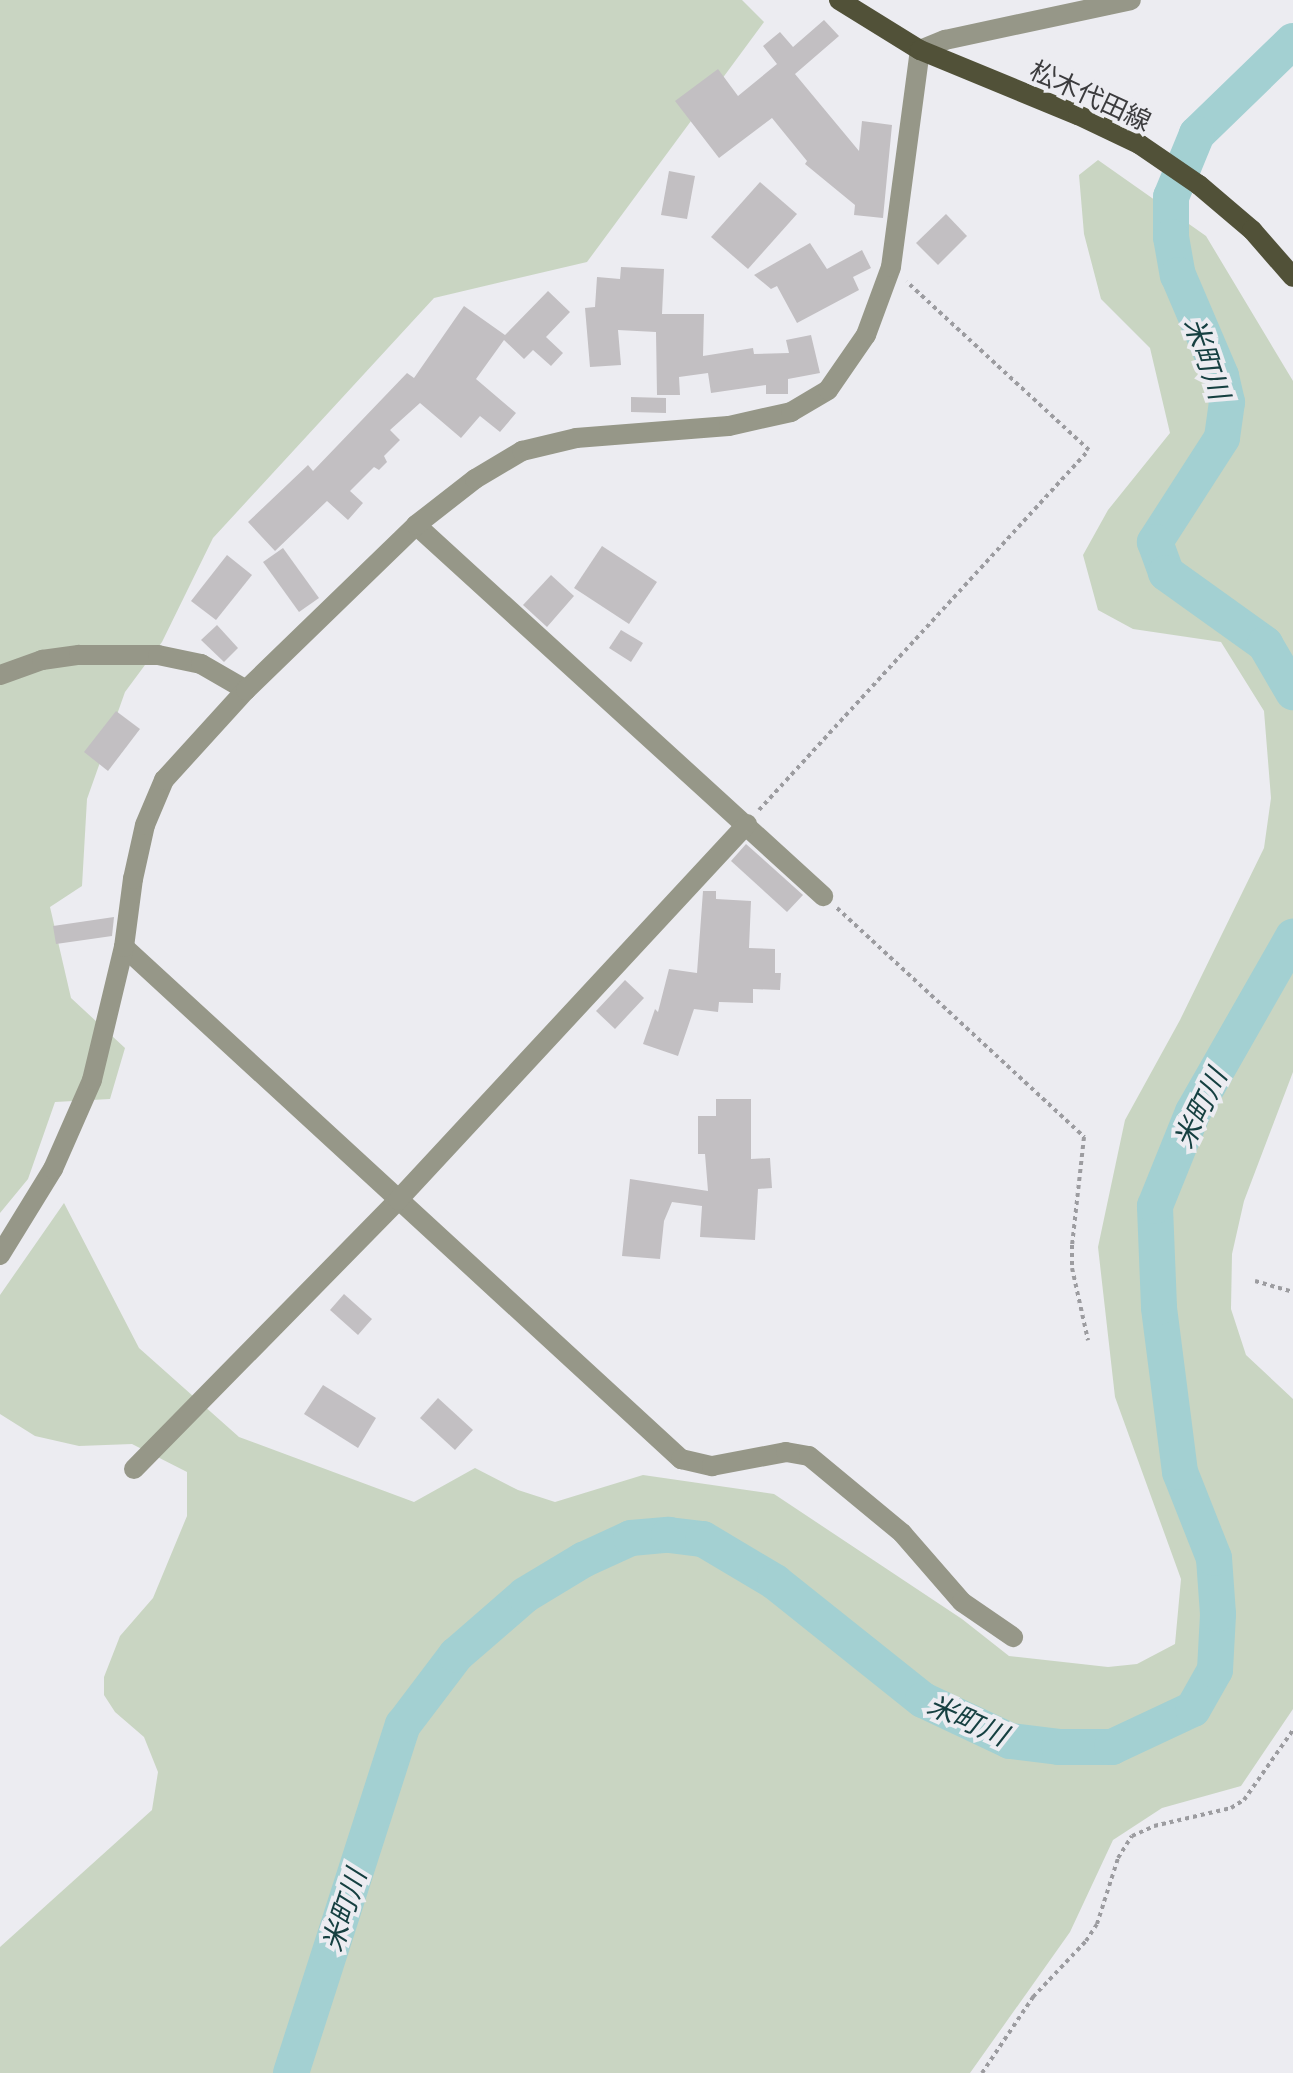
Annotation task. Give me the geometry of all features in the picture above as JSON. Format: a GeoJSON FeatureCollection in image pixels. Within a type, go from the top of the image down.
{"type":"FeatureCollection","features":[{"type":"Feature","properties":{"kind":"main road","name":"松木代田線"},"geometry":{"type":"LineString","coordinates":[[839,0],[920,50],[1078,115],[1139,144],[1199,185],[1252,230],[1293,277]]}},
{"type":"Feature","properties":{"kind":"street"},"geometry":{"type":"LineString","coordinates":[[0,1255],[53,1169],[92,1080],[124,947],[133,879],[145,825],[164,780],[246,690],[416,525],[475,479],[522,451],[576,438],[729,426],[791,412],[828,390],[866,335],[891,267],[920,50],[945,40],[1131,0]]}},
{"type":"Feature","properties":{"kind":"street"},"geometry":{"type":"LineString","coordinates":[[416,525],[823,896]]}},
{"type":"Feature","properties":{"kind":"street"},"geometry":{"type":"LineString","coordinates":[[0,675],[42,660],[79,655],[158,655],[201,664],[246,690]]}},
{"type":"Feature","properties":{"kind":"street"},"geometry":{"type":"LineString","coordinates":[[134,1469],[398,1200],[747,824]]}},
{"type":"Feature","properties":{"kind":"street"},"geometry":{"type":"LineString","coordinates":[[124,947],[681,1459],[712,1466],[786,1452],[809,1456],[902,1533],[962,1602],[1013,1637]]}},
{"type":"Feature","properties":{"kind":"path"},"geometry":{"type":"LineString","coordinates":[[747,824],[1089,450],[891,267]]}},
{"type":"Feature","properties":{"kind":"path"},"geometry":{"type":"LineString","coordinates":[[823,896],[1084,1137],[1072,1268],[1088,1340]]}},
{"type":"Feature","properties":{"kind":"path"},"geometry":{"type":"LineString","coordinates":[[1255,1281],[1293,1292]]}},
{"type":"Feature","properties":{"kind":"path"},"geometry":{"type":"LineString","coordinates":[[982,2073],[1033,1997],[1092,1932],[1118,1858],[1132,1836],[1154,1826],[1231,1808],[1244,1800],[1293,1730]]}},
{"type":"Feature","properties":{"kind":"green space"},"geometry":{"type":"Polygon","coordinates":[[[0,0],[742,0],[764,22],[587,262],[434,298],[213,538],[162,642],[125,692],[87,799],[82,886],[50,907],[71,998],[125,1048],[110,1099],[55,1102],[28,1179],[0,1213],[0,0]]]}},
{"type":"Feature","properties":{"kind":"green space"},"geometry":{"type":"Polygon","coordinates":[[[1098,160],[1206,236],[1293,381],[1293,1072],[1244,1201],[1232,1254],[1231,1309],[1246,1355],[1293,1399],[1293,1709],[1241,1786],[1162,1808],[1113,1840],[1070,1932],[970,2073],[0,2073],[0,1947],[152,1810],[158,1772],[144,1737],[115,1712],[104,1695],[104,1677],[120,1636],[153,1598],[187,1516],[187,1472],[132,1444],[79,1446],[35,1436],[0,1414],[0,1295],[64,1203],[139,1348],[239,1437],[414,1502],[475,1468],[518,1490],[555,1502],[643,1475],[774,1494],[962,1619],[1009,1656],[1108,1667],[1137,1664],[1175,1644],[1181,1579],[1115,1397],[1098,1247],[1125,1120],[1180,1020],[1264,848],[1271,798],[1264,711],[1221,642],[1133,629],[1098,610],[1083,555],[1108,510],[1170,433],[1150,348],[1101,299],[1084,234],[1079,175],[1098,160]]]}},
{"type":"Feature","properties":{"kind":"building"},"geometry":{"type":"Polygon","coordinates":[[[824,20],[839,36],[795,74],[859,151],[862,121],[892,125],[883,218],[854,215],[855,205],[805,164],[807,161],[772,118],[719,158],[675,101],[718,69],[738,96],[777,64],[763,46],[780,32],[793,47],[824,20]]]}},
{"type":"Feature","properties":{"kind":"building"},"geometry":{"type":"Polygon","coordinates":[[[669,171],[695,176],[687,219],[661,215],[669,171]]]}},
{"type":"Feature","properties":{"kind":"building"},"geometry":{"type":"Polygon","coordinates":[[[760,182],[797,214],[748,269],[711,237],[760,182]]]}},
{"type":"Feature","properties":{"kind":"building"},"geometry":{"type":"Polygon","coordinates":[[[946,214],[967,236],[938,265],[916,243],[946,214]]]}},
{"type":"Feature","properties":{"kind":"building"},"geometry":{"type":"Polygon","coordinates":[[[810,243],[827,269],[862,250],[871,268],[853,277],[859,290],[797,323],[777,286],[771,289],[754,275],[810,243]]]}},
{"type":"Feature","properties":{"kind":"building"},"geometry":{"type":"Polygon","coordinates":[[[621,267],[664,269],[662,314],[704,314],[703,356],[753,348],[754,354],[789,353],[786,340],[811,335],[820,373],[788,379],[788,394],[766,394],[766,385],[711,393],[708,373],[679,377],[680,395],[657,395],[656,332],[618,330],[621,365],[590,367],[585,308],[595,307],[597,277],[620,279],[621,267]]]}},
{"type":"Feature","properties":{"kind":"building"},"geometry":{"type":"Polygon","coordinates":[[[548,291],[570,312],[546,337],[563,353],[551,366],[533,350],[524,359],[504,340],[476,379],[516,413],[500,432],[480,416],[461,438],[420,403],[390,430],[400,440],[384,456],[387,462],[379,470],[374,467],[350,491],[363,503],[348,520],[327,501],[275,551],[248,522],[308,465],[313,471],[407,373],[414,378],[464,306],[505,335],[548,291]]]}},
{"type":"Feature","properties":{"kind":"building"},"geometry":{"type":"Polygon","coordinates":[[[631,397],[666,398],[666,413],[631,412],[631,397]]]}},
{"type":"Feature","properties":{"kind":"building"},"geometry":{"type":"Polygon","coordinates":[[[602,546],[657,582],[629,624],[574,588],[602,546]]]}},
{"type":"Feature","properties":{"kind":"building"},"geometry":{"type":"Polygon","coordinates":[[[283,548],[319,598],[299,612],[263,562],[283,548]]]}},
{"type":"Feature","properties":{"kind":"building"},"geometry":{"type":"Polygon","coordinates":[[[227,555],[252,575],[216,620],[191,601],[227,555]]]}},
{"type":"Feature","properties":{"kind":"building"},"geometry":{"type":"Polygon","coordinates":[[[551,575],[574,596],[547,627],[523,605],[551,575]]]}},
{"type":"Feature","properties":{"kind":"building"},"geometry":{"type":"Polygon","coordinates":[[[217,625],[238,648],[224,662],[201,640],[217,625]]]}},
{"type":"Feature","properties":{"kind":"building"},"geometry":{"type":"Polygon","coordinates":[[[621,630],[643,643],[631,662],[609,648],[621,630]]]}},
{"type":"Feature","properties":{"kind":"building"},"geometry":{"type":"Polygon","coordinates":[[[116,711],[140,729],[108,771],[84,752],[116,711]]]}},
{"type":"Feature","properties":{"kind":"building"},"geometry":{"type":"Polygon","coordinates":[[[746,844],[803,895],[787,912],[731,861],[746,844]]]}},
{"type":"Feature","properties":{"kind":"building"},"geometry":{"type":"Polygon","coordinates":[[[703,891],[716,891],[716,899],[751,901],[749,948],[775,949],[775,973],[781,973],[780,990],[753,989],[753,1003],[719,1002],[718,1012],[694,1009],[678,1056],[643,1044],[655,1009],[658,1012],[669,969],[697,973],[703,891]]]}},
{"type":"Feature","properties":{"kind":"building"},"geometry":{"type":"Polygon","coordinates":[[[114,917],[112,936],[56,944],[53,926],[114,917]]]}},
{"type":"Feature","properties":{"kind":"building"},"geometry":{"type":"Polygon","coordinates":[[[625,980],[644,998],[615,1029],[596,1011],[625,980]]]}},
{"type":"Feature","properties":{"kind":"building"},"geometry":{"type":"Polygon","coordinates":[[[716,1099],[751,1099],[751,1159],[770,1158],[772,1188],[758,1189],[755,1240],[700,1237],[702,1206],[672,1202],[664,1221],[660,1259],[622,1256],[630,1179],[708,1191],[705,1154],[698,1154],[698,1116],[716,1116],[716,1099]]]}},
{"type":"Feature","properties":{"kind":"building"},"geometry":{"type":"Polygon","coordinates":[[[344,1294],[372,1319],[358,1335],[330,1310],[344,1294]]]}},
{"type":"Feature","properties":{"kind":"building"},"geometry":{"type":"Polygon","coordinates":[[[323,1385],[376,1418],[358,1448],[304,1414],[323,1385]]]}},
{"type":"Feature","properties":{"kind":"building"},"geometry":{"type":"Polygon","coordinates":[[[438,1398],[473,1430],[455,1450],[420,1418],[438,1398]]]}},
{"type":"Feature","properties":{"kind":"waterway","name":"米町川"},"geometry":{"type":"LineString","coordinates":[[1293,41],[1197,134],[1171,197],[1171,237],[1178,275],[1221,376],[1227,402],[1222,438],[1155,542],[1166,573],[1265,644],[1293,692]]}},
{"type":"Feature","properties":{"kind":"waterway","name":"米町川"},"geometry":{"type":"LineString","coordinates":[[291,2073],[403,1725],[456,1655],[525,1595],[583,1560],[631,1538],[669,1535],[703,1539],[775,1582],[923,1700],[1010,1741],[1059,1747],[1112,1747],[1193,1709],[1215,1670],[1218,1614],[1214,1558],[1180,1472],[1159,1307],[1155,1206],[1193,1112],[1293,937]]}}]}
